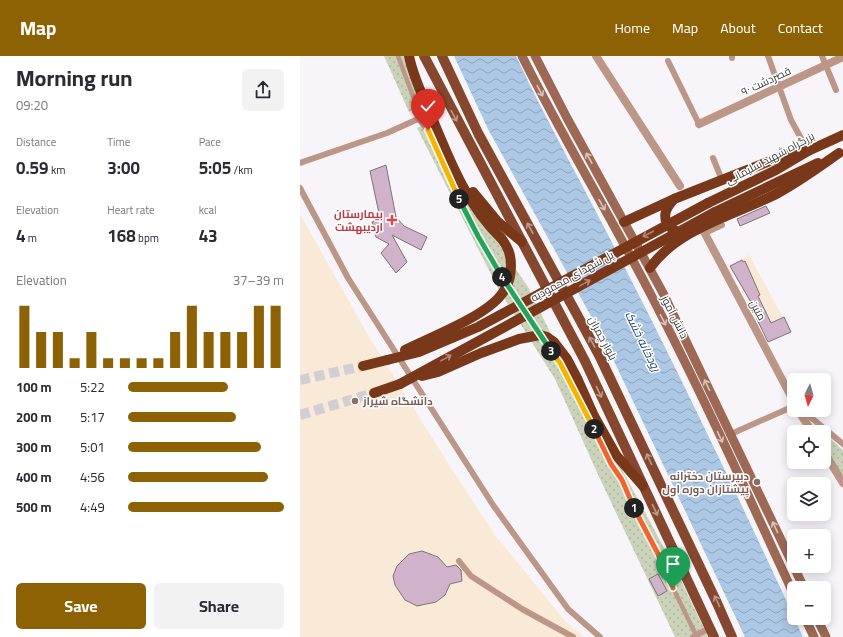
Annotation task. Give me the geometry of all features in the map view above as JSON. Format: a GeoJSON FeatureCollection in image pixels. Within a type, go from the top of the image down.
{"type":"FeatureCollection","features":[{"type":"Feature","properties":{"kind":"highway"},"geometry":{"type":"LineString","coordinates":[[363,366],[387,360],[459,324],[483,310],[501,296],[510,277],[511,264],[508,247],[494,232],[479,212],[457,174],[415,78],[409,56]]}},
{"type":"Feature","properties":{"kind":"highway","name":"بزرگراه شهید سلیمانی"},"geometry":{"type":"LineString","coordinates":[[708,203],[776,170],[808,151],[843,135]]}},
{"type":"Feature","properties":{"kind":"highway"},"geometry":{"type":"LineString","coordinates":[[624,222],[674,199],[785,155],[808,151]]}},
{"type":"Feature","properties":{"kind":"highway"},"geometry":{"type":"LineString","coordinates":[[650,268],[658,257],[669,247],[806,177],[841,152]]}},
{"type":"Feature","properties":{"kind":"highway","name":"بزرگراه شهید سلیمانی"},"geometry":{"type":"LineString","coordinates":[[715,212],[841,152]]}},
{"type":"Feature","properties":{"kind":"highway"},"geometry":{"type":"LineString","coordinates":[[457,174],[497,221],[522,242]]}},
{"type":"Feature","properties":{"kind":"highway"},"geometry":{"type":"LineString","coordinates":[[674,199],[665,212],[665,218],[669,227],[683,234],[701,231]]}},
{"type":"Feature","properties":{"kind":"highway","name":"پل شهدای محمودیه"},"geometry":{"type":"LineString","coordinates":[[387,360],[419,352],[478,327],[708,203]]}},
{"type":"Feature","properties":{"kind":"highway","name":"پل شهدای محمودیه"},"geometry":{"type":"LineString","coordinates":[[400,384],[715,212]]}},
{"type":"Feature","properties":{"kind":"highway"},"geometry":{"type":"LineString","coordinates":[[374,393],[438,372],[481,353],[519,339],[540,335],[554,342],[567,359],[578,378],[594,416],[616,455],[644,486]]}},
{"type":"Feature","properties":{"kind":"main road"},"geometry":{"type":"LineString","coordinates":[[424,56],[585,361],[712,633]]}},
{"type":"Feature","properties":{"kind":"main road","name":"بلوار چمران"},"geometry":{"type":"LineString","coordinates":[[442,56],[478,133],[599,355],[718,603],[732,637]]}},
{"type":"Feature","properties":{"kind":"main road","name":"دانش آموز"},"geometry":{"type":"LineString","coordinates":[[522,56],[649,291],[715,426],[787,581]]}},
{"type":"Feature","properties":{"kind":"main road","name":"دانش آموز"},"geometry":{"type":"LineString","coordinates":[[535,56],[567,118],[669,305],[801,581]]}},
{"type":"Feature","properties":{"kind":"main road"},"geometry":{"type":"LineString","coordinates":[[808,625],[814,637]]}},
{"type":"Feature","properties":{"kind":"main road"},"geometry":{"type":"LineString","coordinates":[[820,625],[826,637]]}},
{"type":"Feature","properties":{"kind":"street"},"geometry":{"type":"LineString","coordinates":[[398,56],[414,99],[418,119],[428,130],[438,150],[449,179],[496,269],[563,369],[611,464],[622,480],[635,511],[657,552],[695,636],[712,633]]}},
{"type":"Feature","properties":{"kind":"street"},"geometry":{"type":"LineString","coordinates":[[596,56],[680,186]]}},
{"type":"Feature","properties":{"kind":"street"},"geometry":{"type":"LineString","coordinates":[[768,56],[791,120],[808,151]]}},
{"type":"Feature","properties":{"kind":"street"},"geometry":{"type":"LineString","coordinates":[[822,56],[836,90]]}},
{"type":"Feature","properties":{"kind":"street","name":"۹۰ قصردشت"},"geometry":{"type":"LineString","coordinates":[[699,124],[843,57]]}},
{"type":"Feature","properties":{"kind":"street"},"geometry":{"type":"LineString","coordinates":[[668,61],[699,124]]}},
{"type":"Feature","properties":{"kind":"street"},"geometry":{"type":"LineString","coordinates":[[415,78],[424,106],[418,119]]}},
{"type":"Feature","properties":{"kind":"street"},"geometry":{"type":"LineString","coordinates":[[300,163],[387,133],[418,119],[425,120],[431,126],[451,160]]}},
{"type":"Feature","properties":{"kind":"street"},"geometry":{"type":"LineString","coordinates":[[713,158],[722,180]]}},
{"type":"Feature","properties":{"kind":"street"},"geometry":{"type":"LineString","coordinates":[[300,188],[348,278],[493,505],[568,609],[600,637]]}},
{"type":"Feature","properties":{"kind":"street"},"geometry":{"type":"LineString","coordinates":[[701,231],[722,225]]}},
{"type":"Feature","properties":{"kind":"street","name":"متین"},"geometry":{"type":"LineString","coordinates":[[701,231],[787,389]]}},
{"type":"Feature","properties":{"kind":"street"},"geometry":{"type":"LineString","coordinates":[[731,434],[787,409]]}},
{"type":"Feature","properties":{"kind":"street"},"geometry":{"type":"LineString","coordinates":[[810,417],[843,444]]}},
{"type":"Feature","properties":{"kind":"street"},"geometry":{"type":"LineString","coordinates":[[831,463],[843,483]]}},
{"type":"Feature","properties":{"kind":"street"},"geometry":{"type":"LineString","coordinates":[[459,561],[470,576],[522,609],[573,637]]}},
{"type":"Feature","properties":{"kind":"shaded area","name":"دانشگاه شیراز"},"geometry":{"type":"Polygon","coordinates":[[[300,214],[368,335],[451,468],[495,535],[565,621],[584,637],[300,637],[300,214]]]}},
{"type":"Feature","properties":{"kind":"shaded area"},"geometry":{"type":"Polygon","coordinates":[[[749,255],[791,332],[768,342],[730,266],[749,255]]]}},
{"type":"Feature","properties":{"kind":"green space"},"geometry":{"type":"Polygon","coordinates":[[[384,56],[404,56],[419,99],[419,107],[409,112],[384,56]]]}},
{"type":"Feature","properties":{"kind":"green space"},"geometry":{"type":"Polygon","coordinates":[[[425,124],[437,140],[464,193],[528,287],[572,377],[676,570],[708,637],[675,637],[600,479],[555,379],[499,290],[417,128],[425,124]]]}},
{"type":"Feature","properties":{"kind":"green space"},"geometry":{"type":"Polygon","coordinates":[[[831,439],[843,450],[843,477],[831,458],[831,439]]]}},
{"type":"Feature","properties":{"kind":"water","name":"رودخانه خشک"},"geometry":{"type":"Polygon","coordinates":[[[454,56],[516,56],[549,123],[633,283],[732,485],[787,603],[787,625],[797,625],[803,637],[745,637],[603,338],[488,129],[454,56]]]}},
{"type":"Feature","properties":{"kind":"building"},"geometry":{"type":"Polygon","coordinates":[[[386,165],[396,217],[404,226],[427,237],[421,250],[392,235],[407,262],[396,273],[381,253],[389,244],[376,237],[372,222],[380,218],[370,171],[386,165]]]}},
{"type":"Feature","properties":{"kind":"building"},"geometry":{"type":"Polygon","coordinates":[[[766,206],[770,213],[740,226],[737,219],[766,206]]]}},
{"type":"Feature","properties":{"kind":"building"},"geometry":{"type":"Polygon","coordinates":[[[742,260],[743,262],[745,261],[760,295],[758,296],[771,323],[784,317],[791,332],[768,342],[750,305],[752,304],[730,266],[742,260]]]}},
{"type":"Feature","properties":{"kind":"building"},"geometry":{"type":"Polygon","coordinates":[[[422,551],[438,557],[447,567],[456,565],[461,570],[462,581],[450,584],[445,595],[436,602],[417,606],[405,600],[395,585],[393,576],[397,566],[409,554],[422,551]]]}},
{"type":"Feature","properties":{"kind":"building"},"geometry":{"type":"Polygon","coordinates":[[[658,574],[667,591],[658,596],[649,579],[658,574]]]}},
{"type":"Feature","properties":{"kind":"tunnel"},"geometry":{"type":"LineString","coordinates":[[300,380],[363,366]]}},
{"type":"Feature","properties":{"kind":"tunnel"},"geometry":{"type":"LineString","coordinates":[[300,415],[374,393]]}},
{"type":"Feature","properties":{"kind":"place","name":"بیمارستان اردیبهشت"},"geometry":{"type":"Point","coordinates":[392,220]}},
{"type":"Feature","properties":{"kind":"place","name":"دانشگاه شیراز"},"geometry":{"type":"Point","coordinates":[355,401]}},
{"type":"Feature","properties":{"kind":"place","name":"دبیرستان دخترانه پیشتازان دوره اول"},"geometry":{"type":"Point","coordinates":[757,482]}},
{"type":"Feature","properties":{"kind":"route"},"geometry":{"type":"LineString","coordinates":[[428,130],[438,150],[446,172],[496,269],[551,352],[560,363],[611,464],[622,480],[635,511],[657,552],[673,588]]}}]}
